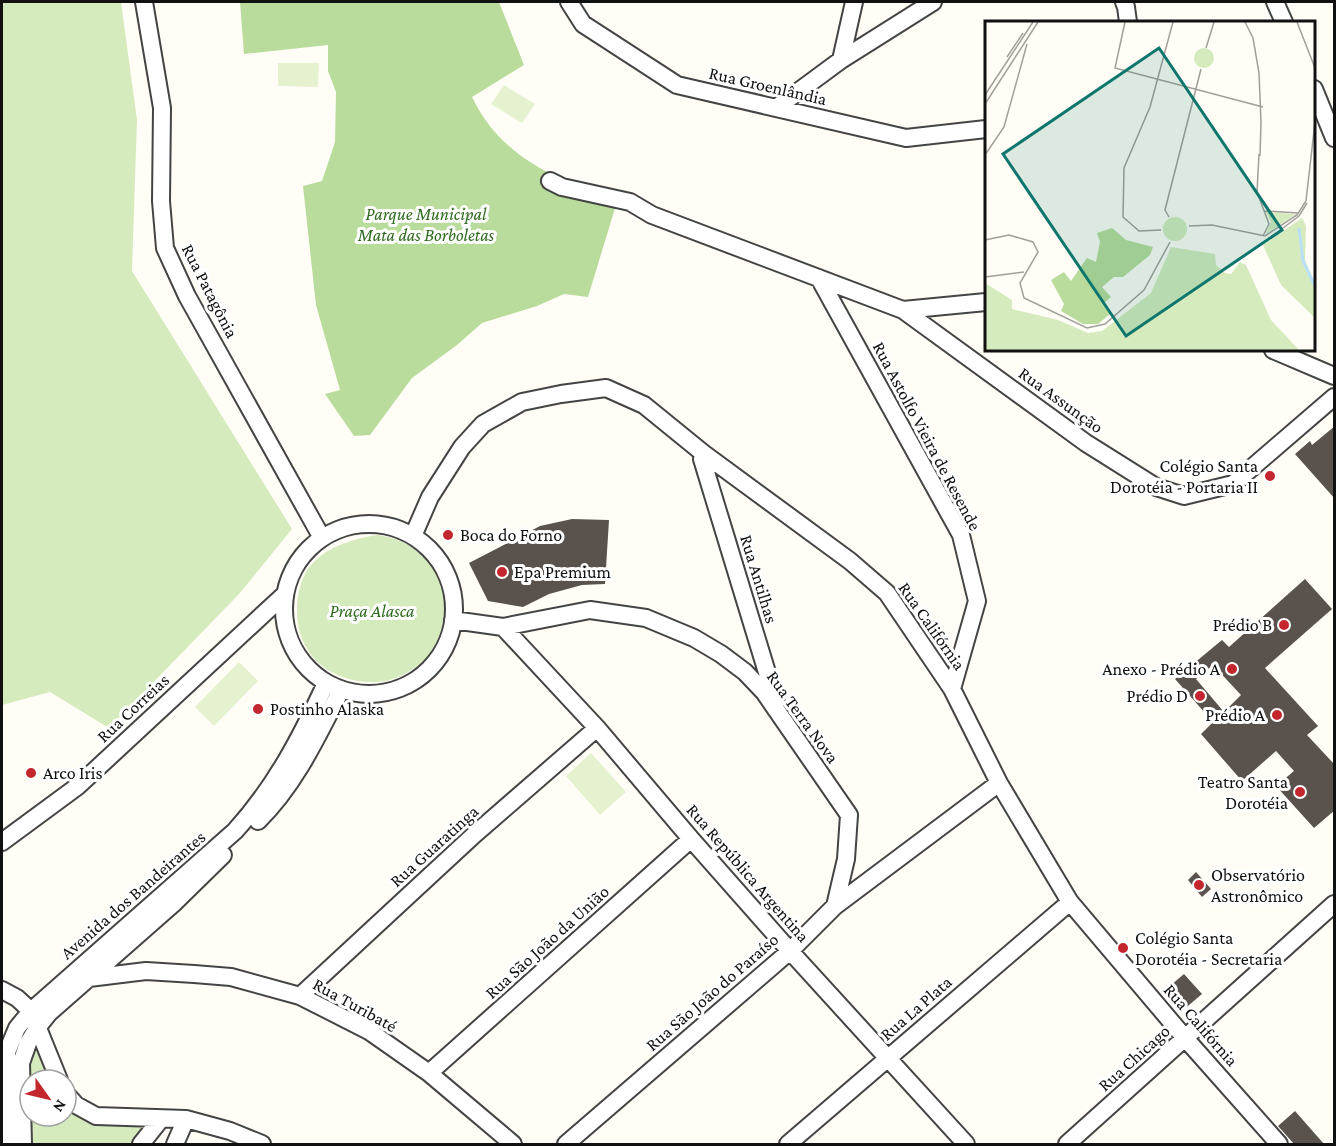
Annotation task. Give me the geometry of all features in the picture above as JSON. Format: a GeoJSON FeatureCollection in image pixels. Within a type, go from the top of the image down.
{"type":"FeatureCollection","features":[{"type":"Feature","properties":{"kind":"street","name":"Rua Patagônia"},"geometry":{"type":"LineString","coordinates":[[144,2],[162,108],[160,201],[165,248],[187,296],[322,538]]}},
{"type":"Feature","properties":{"kind":"street","name":"Rua Groenlândia"},"geometry":{"type":"LineString","coordinates":[[569,2],[583,24],[677,85],[906,138],[985,129]]}},
{"type":"Feature","properties":{"kind":"street"},"geometry":{"type":"LineString","coordinates":[[842,60],[842,51],[854,2]]}},
{"type":"Feature","properties":{"kind":"street"},"geometry":{"type":"LineString","coordinates":[[776,108],[842,60],[933,2]]}},
{"type":"Feature","properties":{"kind":"street"},"geometry":{"type":"LineString","coordinates":[[1124,2],[1128,21]]}},
{"type":"Feature","properties":{"kind":"street"},"geometry":{"type":"LineString","coordinates":[[1275,2],[1284,21]]}},
{"type":"Feature","properties":{"kind":"street"},"geometry":{"type":"LineString","coordinates":[[1315,92],[1335,138]]}},
{"type":"Feature","properties":{"kind":"street","name":"Rua Assunção"},"geometry":{"type":"LineString","coordinates":[[550,181],[562,187],[630,202],[652,215],[903,310],[1112,460],[1156,487],[1184,496],[1233,484],[1335,397]]}},
{"type":"Feature","properties":{"kind":"street","name":"Rua Astolfo Vieira de Resende"},"geometry":{"type":"LineString","coordinates":[[819,278],[962,535],[977,601],[952,689]]}},
{"type":"Feature","properties":{"kind":"street"},"geometry":{"type":"LineString","coordinates":[[903,310],[985,302]]}},
{"type":"Feature","properties":{"kind":"street"},"geometry":{"type":"LineString","coordinates":[[1275,351],[1335,376]]}},
{"type":"Feature","properties":{"kind":"street","name":"Rua Califórnia"},"geometry":{"type":"LineString","coordinates":[[413,536],[430,497],[462,447],[483,424],[522,402],[606,388],[644,405],[703,453],[850,561],[887,593],[952,689],[999,783],[1070,902],[1185,1038],[1279,1144]]}},
{"type":"Feature","properties":{"kind":"street","name":"Rua Antilhas"},"geometry":{"type":"LineString","coordinates":[[703,453],[702,459],[780,716]]}},
{"type":"Feature","properties":{"kind":"street"},"geometry":{"type":"LineString","coordinates":[[368,523],[391,526],[413,536],[432,552],[446,572],[452,588],[453,620],[446,644],[433,665],[413,682],[390,692],[366,694],[333,687],[310,672],[298,657],[288,637],[284,616],[285,594],[292,572],[305,553],[322,538],[344,527],[368,523]]}},
{"type":"Feature","properties":{"kind":"street","name":"Rua Correias"},"geometry":{"type":"LineString","coordinates":[[2,842],[78,786],[285,594]]}},
{"type":"Feature","properties":{"kind":"street","name":"Rua Terra Nova"},"geometry":{"type":"LineString","coordinates":[[453,620],[502,627],[590,610],[646,618],[694,638],[721,654],[745,672],[764,692],[849,815],[846,859],[836,906]]}},
{"type":"Feature","properties":{"kind":"street","name":"Rua República Argentina"},"geometry":{"type":"LineString","coordinates":[[502,627],[597,728],[790,951],[966,1144]]}},
{"type":"Feature","properties":{"kind":"street","name":"Avenida dos Bandeirantes"},"geometry":{"type":"LineString","coordinates":[[23,1144],[21,1063],[37,1028],[49,1013],[173,904],[265,814],[313,745],[333,687]]}},
{"type":"Feature","properties":{"kind":"street","name":"Avenida dos Bandeirantes"},"geometry":{"type":"LineString","coordinates":[[7,1144],[7,1053],[17,1028],[31,1011],[235,831],[257,807],[333,687]]}},
{"type":"Feature","properties":{"kind":"street","name":"Rua Guaratinga"},"geometry":{"type":"LineString","coordinates":[[300,996],[475,834],[597,728]]}},
{"type":"Feature","properties":{"kind":"street","name":"Rua São João do Paraíso"},"geometry":{"type":"LineString","coordinates":[[566,1144],[790,951],[836,906],[999,783]]}},
{"type":"Feature","properties":{"kind":"street","name":"Rua São João da União"},"geometry":{"type":"LineString","coordinates":[[429,1073],[691,839]]}},
{"type":"Feature","properties":{"kind":"street","name":"Rua La Plata"},"geometry":{"type":"LineString","coordinates":[[788,1144],[1070,902]]}},
{"type":"Feature","properties":{"kind":"street","name":"Rua Chicago"},"geometry":{"type":"LineString","coordinates":[[1067,1144],[1335,904]]}},
{"type":"Feature","properties":{"kind":"street"},"geometry":{"type":"LineString","coordinates":[[120,951],[130,966],[146,971]]}},
{"type":"Feature","properties":{"kind":"street","name":"Rua Turibaté"},"geometry":{"type":"LineString","coordinates":[[89,978],[146,971],[231,977],[300,996],[369,1031],[429,1073],[513,1144]]}},
{"type":"Feature","properties":{"kind":"street"},"geometry":{"type":"LineString","coordinates":[[2,990],[17,998],[31,1011],[54,1068]]}},
{"type":"Feature","properties":{"kind":"street"},"geometry":{"type":"LineString","coordinates":[[78,1105],[96,1116],[186,1119],[230,1131],[262,1144]]}},
{"type":"Feature","properties":{"kind":"street"},"geometry":{"type":"LineString","coordinates":[[141,1144],[161,1119]]}},
{"type":"Feature","properties":{"kind":"street"},"geometry":{"type":"LineString","coordinates":[[175,1144],[186,1119]]}},
{"type":"Feature","properties":{"kind":"green space"},"geometry":{"type":"Polygon","coordinates":[[[2,2],[121,2],[137,120],[132,271],[292,529],[240,593],[109,728],[50,692],[2,705],[2,2]]]}},
{"type":"Feature","properties":{"kind":"green space","name":"Parque Municipal Mata das Borboletas"},"geometry":{"type":"Polygon","coordinates":[[[240,2],[499,2],[524,65],[472,97],[499,137],[516,152],[553,175],[616,205],[588,297],[564,294],[537,306],[482,323],[457,345],[412,378],[370,435],[354,436],[325,394],[340,390],[316,305],[303,186],[322,181],[335,142],[336,92],[328,71],[328,45],[244,54],[240,2]]]}},
{"type":"Feature","properties":{"kind":"green space"},"geometry":{"type":"Polygon","coordinates":[[[278,63],[319,63],[318,87],[278,86],[278,63]]]}},
{"type":"Feature","properties":{"kind":"green space"},"geometry":{"type":"Polygon","coordinates":[[[504,85],[535,104],[522,123],[491,104],[504,85]]]}},
{"type":"Feature","properties":{"kind":"green space","name":"Praça Alasca"},"geometry":{"type":"Polygon","coordinates":[[[378,535],[403,543],[424,557],[439,578],[446,604],[446,619],[442,634],[424,660],[399,677],[369,682],[339,676],[316,660],[301,637],[297,606],[303,578],[319,558],[343,544],[378,535]]]}},
{"type":"Feature","properties":{"kind":"green space"},"geometry":{"type":"Polygon","coordinates":[[[239,662],[258,681],[214,726],[195,707],[239,662]]]}},
{"type":"Feature","properties":{"kind":"green space"},"geometry":{"type":"Polygon","coordinates":[[[591,753],[626,792],[600,815],[566,776],[591,753]]]}},
{"type":"Feature","properties":{"kind":"green space"},"geometry":{"type":"Polygon","coordinates":[[[40,1052],[47,1068],[28,1068],[33,1053],[40,1052]]]}},
{"type":"Feature","properties":{"kind":"green space"},"geometry":{"type":"Polygon","coordinates":[[[78,1112],[92,1122],[144,1128],[135,1144],[30,1144],[30,1128],[78,1128],[78,1112]]]}},
{"type":"Feature","properties":{"kind":"building"},"geometry":{"type":"Polygon","coordinates":[[[1335,426],[1335,499],[1295,454],[1310,441],[1312,445],[1335,426]]]}},
{"type":"Feature","properties":{"kind":"building"},"geometry":{"type":"Polygon","coordinates":[[[572,519],[609,520],[605,584],[582,585],[549,594],[523,607],[488,601],[469,563],[540,526],[572,519]]]}},
{"type":"Feature","properties":{"kind":"building"},"geometry":{"type":"Polygon","coordinates":[[[1305,579],[1332,609],[1265,668],[1318,726],[1307,735],[1335,765],[1335,810],[1314,828],[1276,786],[1294,771],[1276,751],[1242,781],[1201,734],[1213,722],[1175,679],[1222,640],[1229,647],[1305,579]],[[1213,665],[1196,679],[1224,712],[1241,695],[1213,665]]]}},
{"type":"Feature","properties":{"kind":"building","name":"Observatório Astronômico"},"geometry":{"type":"Polygon","coordinates":[[[1196,872],[1211,889],[1202,897],[1188,880],[1196,872]]]}},
{"type":"Feature","properties":{"kind":"building"},"geometry":{"type":"Polygon","coordinates":[[[1184,974],[1202,994],[1182,1011],[1164,991],[1184,974]]]}},
{"type":"Feature","properties":{"kind":"building"},"geometry":{"type":"Polygon","coordinates":[[[1295,1111],[1324,1144],[1294,1144],[1278,1126],[1295,1111]]]}},
{"type":"Feature","properties":{"kind":"place","name":"Colégio Santa Dorotéia - Portaria II"},"geometry":{"type":"Point","coordinates":[1270,476]}},
{"type":"Feature","properties":{"kind":"place","name":"Boca do Forno"},"geometry":{"type":"Point","coordinates":[448,535]}},
{"type":"Feature","properties":{"kind":"place","name":"Epa Premium"},"geometry":{"type":"Point","coordinates":[502,572]}},
{"type":"Feature","properties":{"kind":"place","name":"Prédio B"},"geometry":{"type":"Point","coordinates":[1284,625]}},
{"type":"Feature","properties":{"kind":"place","name":"Anexo - Prédio A"},"geometry":{"type":"Point","coordinates":[1232,669]}},
{"type":"Feature","properties":{"kind":"place","name":"Prédio D"},"geometry":{"type":"Point","coordinates":[1200,696]}},
{"type":"Feature","properties":{"kind":"place","name":"Postinho Alaska"},"geometry":{"type":"Point","coordinates":[258,709]}},
{"type":"Feature","properties":{"kind":"place","name":"Prédio A"},"geometry":{"type":"Point","coordinates":[1277,715]}},
{"type":"Feature","properties":{"kind":"place","name":"Arco Iris"},"geometry":{"type":"Point","coordinates":[31,773]}},
{"type":"Feature","properties":{"kind":"place","name":"Teatro Santa Dorotéia"},"geometry":{"type":"Point","coordinates":[1300,792]}},
{"type":"Feature","properties":{"kind":"place","name":"Observatório Astronômico"},"geometry":{"type":"Point","coordinates":[1199,885]}},
{"type":"Feature","properties":{"kind":"place","name":"Colégio Santa Dorotéia - Secretaria"},"geometry":{"type":"Point","coordinates":[1123,948]}}]}
